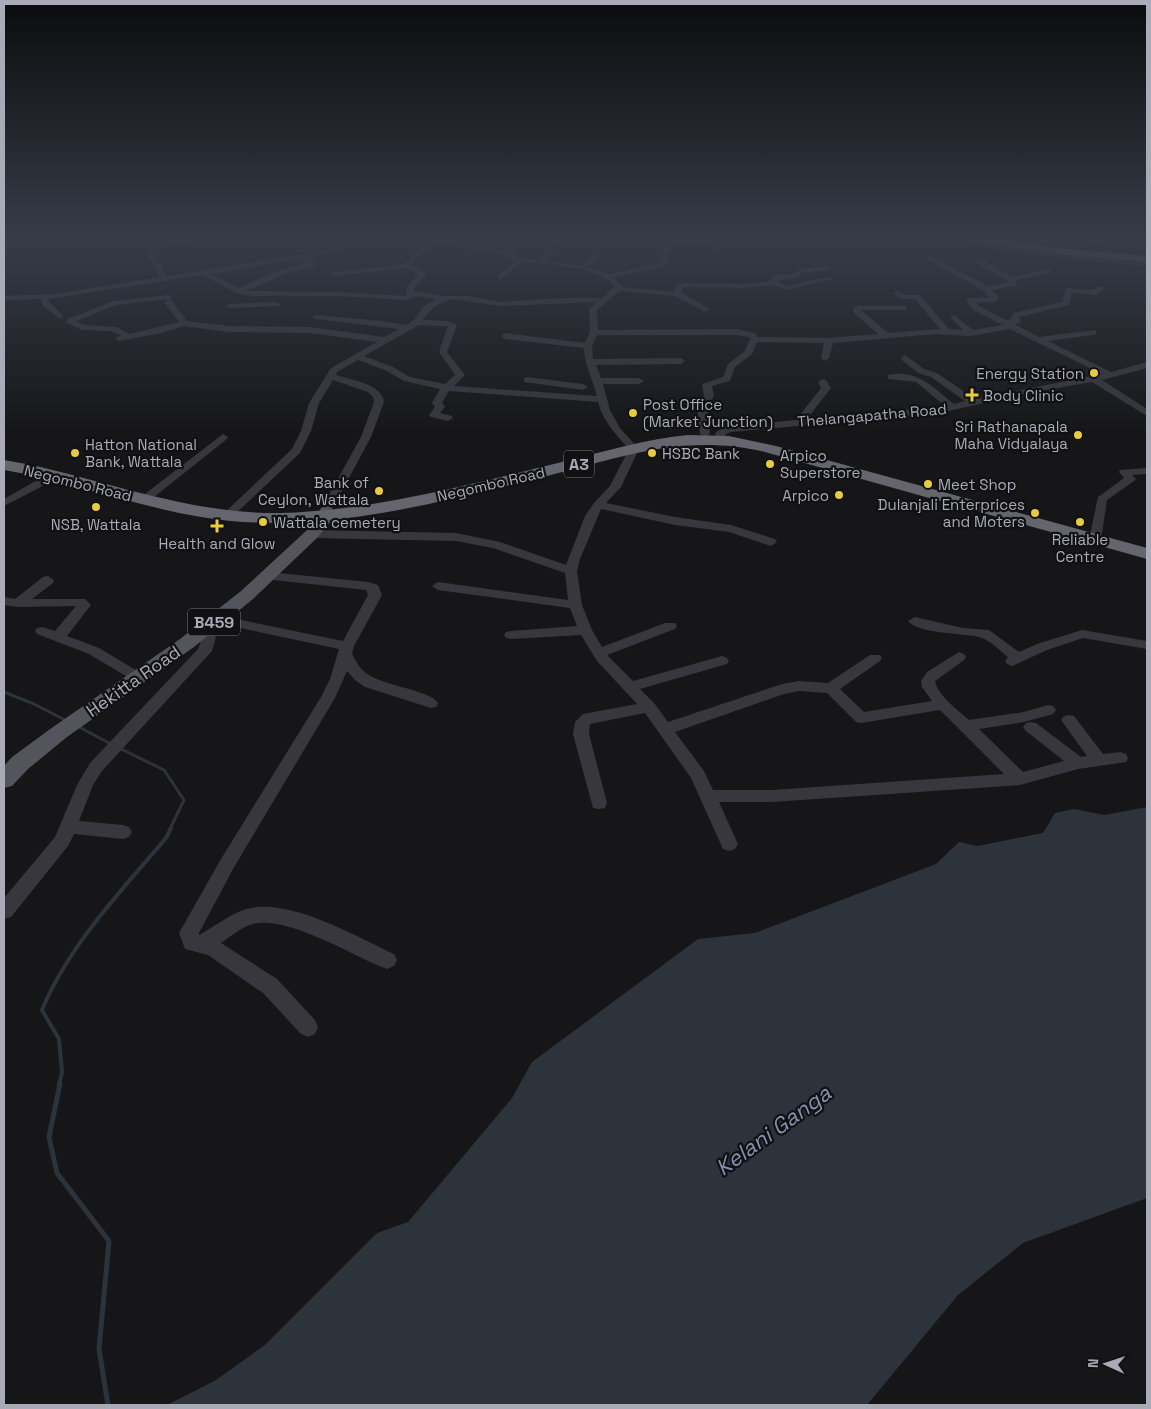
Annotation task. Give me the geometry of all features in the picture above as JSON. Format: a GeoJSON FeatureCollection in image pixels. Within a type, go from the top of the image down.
{"type":"FeatureCollection","features":[{"type":"Feature","properties":{"kind":"highway","name":"Negombo Road"},"geometry":{"type":"LineString","coordinates":[[4,465],[148,497],[231,513],[275,518],[388,506],[496,484],[632,447],[715,436],[770,449],[1096,538],[1147,554]]}},
{"type":"Feature","properties":{"kind":"highway","name":"Negombo Road"},"geometry":{"type":"LineString","coordinates":[[4,460],[38,466],[148,497]]}},
{"type":"Feature","properties":{"kind":"highway","name":"Negombo Road"},"geometry":{"type":"LineString","coordinates":[[1096,538],[1147,548]]}},
{"type":"Feature","properties":{"kind":"main road","name":"Hekitta Road"},"geometry":{"type":"LineString","coordinates":[[4,780],[20,763],[68,727],[202,632],[269,576],[312,534],[325,514]]}},
{"type":"Feature","properties":{"kind":"street"},"geometry":{"type":"LineString","coordinates":[[46,303],[60,317]]}},
{"type":"Feature","properties":{"kind":"street"},"geometry":{"type":"LineString","coordinates":[[118,303],[70,321],[85,326],[119,330],[128,337]]}},
{"type":"Feature","properties":{"kind":"street"},"geometry":{"type":"LineString","coordinates":[[170,303],[184,323]]}},
{"type":"Feature","properties":{"kind":"street"},"geometry":{"type":"LineString","coordinates":[[230,306],[340,303]]}},
{"type":"Feature","properties":{"kind":"street"},"geometry":{"type":"LineString","coordinates":[[373,303],[427,308]]}},
{"type":"Feature","properties":{"kind":"street"},"geometry":{"type":"LineString","coordinates":[[231,513],[296,451],[304,436],[314,403],[329,376],[340,365],[417,322],[427,308],[435,303]]}},
{"type":"Feature","properties":{"kind":"street"},"geometry":{"type":"LineString","coordinates":[[494,303],[519,303]]}},
{"type":"Feature","properties":{"kind":"street"},"geometry":{"type":"LineString","coordinates":[[600,303],[593,309],[594,332],[588,346],[590,362],[616,429],[632,447],[615,486],[598,505],[574,559],[571,571],[575,604],[585,630],[599,653],[649,707],[698,775],[729,844]]}},
{"type":"Feature","properties":{"kind":"street"},"geometry":{"type":"LineString","coordinates":[[692,303],[705,310]]}},
{"type":"Feature","properties":{"kind":"street"},"geometry":{"type":"LineString","coordinates":[[923,303],[946,331]]}},
{"type":"Feature","properties":{"kind":"street"},"geometry":{"type":"LineString","coordinates":[[972,303],[976,308],[1111,375]]}},
{"type":"Feature","properties":{"kind":"street"},"geometry":{"type":"LineString","coordinates":[[754,339],[829,341],[946,331],[971,333],[1009,324],[1018,321],[1015,316],[1066,303]]}},
{"type":"Feature","properties":{"kind":"street"},"geometry":{"type":"LineString","coordinates":[[886,336],[856,310],[857,308],[903,308]]}},
{"type":"Feature","properties":{"kind":"street"},"geometry":{"type":"LineString","coordinates":[[316,317],[363,321],[408,328]]}},
{"type":"Feature","properties":{"kind":"street"},"geometry":{"type":"LineString","coordinates":[[954,317],[971,333]]}},
{"type":"Feature","properties":{"kind":"street"},"geometry":{"type":"LineString","coordinates":[[417,322],[452,325],[443,352],[460,375],[439,396],[437,403],[440,407],[434,414],[448,418]]}},
{"type":"Feature","properties":{"kind":"street"},"geometry":{"type":"LineString","coordinates":[[77,333],[98,337],[128,337],[184,323],[229,328],[311,330],[384,340]]}},
{"type":"Feature","properties":{"kind":"street"},"geometry":{"type":"LineString","coordinates":[[594,332],[634,334],[736,332],[748,333],[754,339]]}},
{"type":"Feature","properties":{"kind":"street"},"geometry":{"type":"LineString","coordinates":[[1040,339],[1093,332]]}},
{"type":"Feature","properties":{"kind":"street"},"geometry":{"type":"LineString","coordinates":[[505,336],[588,346]]}},
{"type":"Feature","properties":{"kind":"street"},"geometry":{"type":"LineString","coordinates":[[715,436],[701,414],[702,407],[709,396],[707,384],[727,379],[731,366],[749,352],[754,339]]}},
{"type":"Feature","properties":{"kind":"street"},"geometry":{"type":"LineString","coordinates":[[824,358],[829,341]]}},
{"type":"Feature","properties":{"kind":"street"},"geometry":{"type":"LineString","coordinates":[[356,356],[390,369],[407,379],[467,390],[600,389],[639,381]]}},
{"type":"Feature","properties":{"kind":"street"},"geometry":{"type":"LineString","coordinates":[[905,358],[921,371],[934,375],[974,403]]}},
{"type":"Feature","properties":{"kind":"street"},"geometry":{"type":"LineString","coordinates":[[590,362],[681,360]]}},
{"type":"Feature","properties":{"kind":"street","name":"Thelangapatha Road"},"geometry":{"type":"LineString","coordinates":[[715,436],[729,429],[800,421],[906,414],[953,408],[1028,390],[1094,379],[1147,365]]}},
{"type":"Feature","properties":{"kind":"street"},"geometry":{"type":"LineString","coordinates":[[325,514],[366,437],[379,402],[378,396],[371,390],[329,376]]}},
{"type":"Feature","properties":{"kind":"street"},"geometry":{"type":"LineString","coordinates":[[891,377],[907,377],[918,380],[953,408]]}},
{"type":"Feature","properties":{"kind":"street"},"geometry":{"type":"LineString","coordinates":[[1094,379],[1147,413]]}},
{"type":"Feature","properties":{"kind":"street"},"geometry":{"type":"LineString","coordinates":[[527,380],[600,389]]}},
{"type":"Feature","properties":{"kind":"street"},"geometry":{"type":"LineString","coordinates":[[800,421],[826,388],[823,382]]}},
{"type":"Feature","properties":{"kind":"street"},"geometry":{"type":"LineString","coordinates":[[148,497],[223,436]]}},
{"type":"Feature","properties":{"kind":"street"},"geometry":{"type":"LineString","coordinates":[[1096,538],[1102,499],[1130,479],[1124,472],[1147,471]]}},
{"type":"Feature","properties":{"kind":"street"},"geometry":{"type":"LineString","coordinates":[[4,503],[51,475]]}},
{"type":"Feature","properties":{"kind":"street"},"geometry":{"type":"LineString","coordinates":[[598,505],[675,521],[731,529],[771,542]]}},
{"type":"Feature","properties":{"kind":"street"},"geometry":{"type":"LineString","coordinates":[[312,534],[456,537],[496,545],[571,571]]}},
{"type":"Feature","properties":{"kind":"street"},"geometry":{"type":"LineString","coordinates":[[269,576],[358,584],[373,588],[373,600],[354,630],[337,679],[328,698],[227,864],[188,933],[192,942],[213,948],[270,986],[308,1027]]}},
{"type":"Feature","properties":{"kind":"street"},"geometry":{"type":"LineString","coordinates":[[18,603],[48,580]]}},
{"type":"Feature","properties":{"kind":"street"},"geometry":{"type":"LineString","coordinates":[[438,586],[575,604]]}},
{"type":"Feature","properties":{"kind":"street"},"geometry":{"type":"LineString","coordinates":[[4,601],[18,603],[80,602],[84,605],[59,636]]}},
{"type":"Feature","properties":{"kind":"street"},"geometry":{"type":"LineString","coordinates":[[217,619],[346,650]]}},
{"type":"Feature","properties":{"kind":"street"},"geometry":{"type":"LineString","coordinates":[[915,621],[955,630],[984,632],[1015,659],[1042,647],[1082,634],[1147,645]]}},
{"type":"Feature","properties":{"kind":"street"},"geometry":{"type":"LineString","coordinates":[[599,653],[670,626]]}},
{"type":"Feature","properties":{"kind":"street"},"geometry":{"type":"LineString","coordinates":[[511,635],[585,630]]}},
{"type":"Feature","properties":{"kind":"street"},"geometry":{"type":"LineString","coordinates":[[42,631],[94,651],[139,678]]}},
{"type":"Feature","properties":{"kind":"street"},"geometry":{"type":"LineString","coordinates":[[4,911],[53,854],[68,828],[79,795],[86,781],[204,651],[209,637],[202,632]]}},
{"type":"Feature","properties":{"kind":"street"},"geometry":{"type":"LineString","coordinates":[[346,650],[350,668],[375,687],[415,695],[431,703]]}},
{"type":"Feature","properties":{"kind":"street"},"geometry":{"type":"LineString","coordinates":[[959,657],[932,675],[928,681],[929,687],[943,704],[1020,779]]}},
{"type":"Feature","properties":{"kind":"street"},"geometry":{"type":"LineString","coordinates":[[666,729],[782,689],[799,686],[831,688],[875,658]]}},
{"type":"Feature","properties":{"kind":"street"},"geometry":{"type":"LineString","coordinates":[[630,687],[722,661]]}},
{"type":"Feature","properties":{"kind":"street"},"geometry":{"type":"LineString","coordinates":[[831,688],[861,718],[943,704]]}},
{"type":"Feature","properties":{"kind":"street"},"geometry":{"type":"LineString","coordinates":[[599,803],[581,734],[583,722],[588,718],[649,707]]}},
{"type":"Feature","properties":{"kind":"street"},"geometry":{"type":"LineString","coordinates":[[965,726],[1024,717],[1048,710]]}},
{"type":"Feature","properties":{"kind":"street"},"geometry":{"type":"LineString","coordinates":[[1069,720],[1099,760]]}},
{"type":"Feature","properties":{"kind":"street"},"geometry":{"type":"LineString","coordinates":[[1031,727],[1078,763]]}},
{"type":"Feature","properties":{"kind":"street"},"geometry":{"type":"LineString","coordinates":[[708,796],[772,796],[848,792],[899,786],[1020,779],[1078,763],[1120,758]]}},
{"type":"Feature","properties":{"kind":"street"},"geometry":{"type":"LineString","coordinates":[[68,828],[123,832]]}},
{"type":"Feature","properties":{"kind":"street"},"geometry":{"type":"LineString","coordinates":[[200,945],[247,917],[255,915],[276,916],[304,924],[386,960]]}},
{"type":"Feature","properties":{"kind":"water","name":"Kelani Ganga"},"geometry":{"type":"Polygon","coordinates":[[[1147,807],[1147,1198],[1023,1243],[958,1295],[867,1405],[167,1405],[216,1380],[265,1345],[377,1233],[408,1222],[512,1098],[532,1062],[698,939],[755,933],[936,864],[959,842],[977,846],[1043,833],[1055,813],[1074,809],[1104,815],[1147,807]]]}},
{"type":"Feature","properties":{"kind":"waterway"},"geometry":{"type":"LineString","coordinates":[[4,692],[34,704],[67,721]]}},
{"type":"Feature","properties":{"kind":"waterway"},"geometry":{"type":"LineString","coordinates":[[77,726],[111,744]]}},
{"type":"Feature","properties":{"kind":"waterway"},"geometry":{"type":"LineString","coordinates":[[119,748],[164,770],[184,800],[170,829]]}},
{"type":"Feature","properties":{"kind":"waterway"},"geometry":{"type":"LineString","coordinates":[[59,1085],[62,1072],[59,1039],[42,1010],[53,986],[81,941],[97,919],[166,838],[171,828]]}},
{"type":"Feature","properties":{"kind":"waterway"},"geometry":{"type":"LineString","coordinates":[[60,1084],[49,1137],[57,1173],[109,1241],[99,1349],[108,1405]]}},
{"type":"Feature","properties":{"kind":"place","name":"Energy Station"},"geometry":{"type":"Point","coordinates":[1094,373]}},
{"type":"Feature","properties":{"kind":"place","name":"Body Clinic"},"geometry":{"type":"Point","coordinates":[972,395]}},
{"type":"Feature","properties":{"kind":"place","name":"Post Office (Market Junction)"},"geometry":{"type":"Point","coordinates":[633,413]}},
{"type":"Feature","properties":{"kind":"place","name":"Sri Rathanapala Maha Vidyalaya"},"geometry":{"type":"Point","coordinates":[1078,435]}},
{"type":"Feature","properties":{"kind":"place","name":"Hatton National Bank, Wattala"},"geometry":{"type":"Point","coordinates":[75,453]}},
{"type":"Feature","properties":{"kind":"place","name":"HSBC Bank"},"geometry":{"type":"Point","coordinates":[652,453]}},
{"type":"Feature","properties":{"kind":"place","name":"Arpico Superstore"},"geometry":{"type":"Point","coordinates":[770,464]}},
{"type":"Feature","properties":{"kind":"place","name":"Meet Shop"},"geometry":{"type":"Point","coordinates":[928,484]}},
{"type":"Feature","properties":{"kind":"place","name":"Bank of Ceylon, Wattala"},"geometry":{"type":"Point","coordinates":[379,491]}},
{"type":"Feature","properties":{"kind":"place","name":"Arpico"},"geometry":{"type":"Point","coordinates":[839,495]}},
{"type":"Feature","properties":{"kind":"place","name":"NSB, Wattala"},"geometry":{"type":"Point","coordinates":[96,507]}},
{"type":"Feature","properties":{"kind":"place","name":"Dulanjali Enterprices and Moters"},"geometry":{"type":"Point","coordinates":[1035,513]}},
{"type":"Feature","properties":{"kind":"place","name":"Wattala cemetery"},"geometry":{"type":"Point","coordinates":[263,522]}},
{"type":"Feature","properties":{"kind":"place","name":"Reliable Centre"},"geometry":{"type":"Point","coordinates":[1080,522]}},
{"type":"Feature","properties":{"kind":"place","name":"Health and Glow"},"geometry":{"type":"Point","coordinates":[217,526]}}]}
